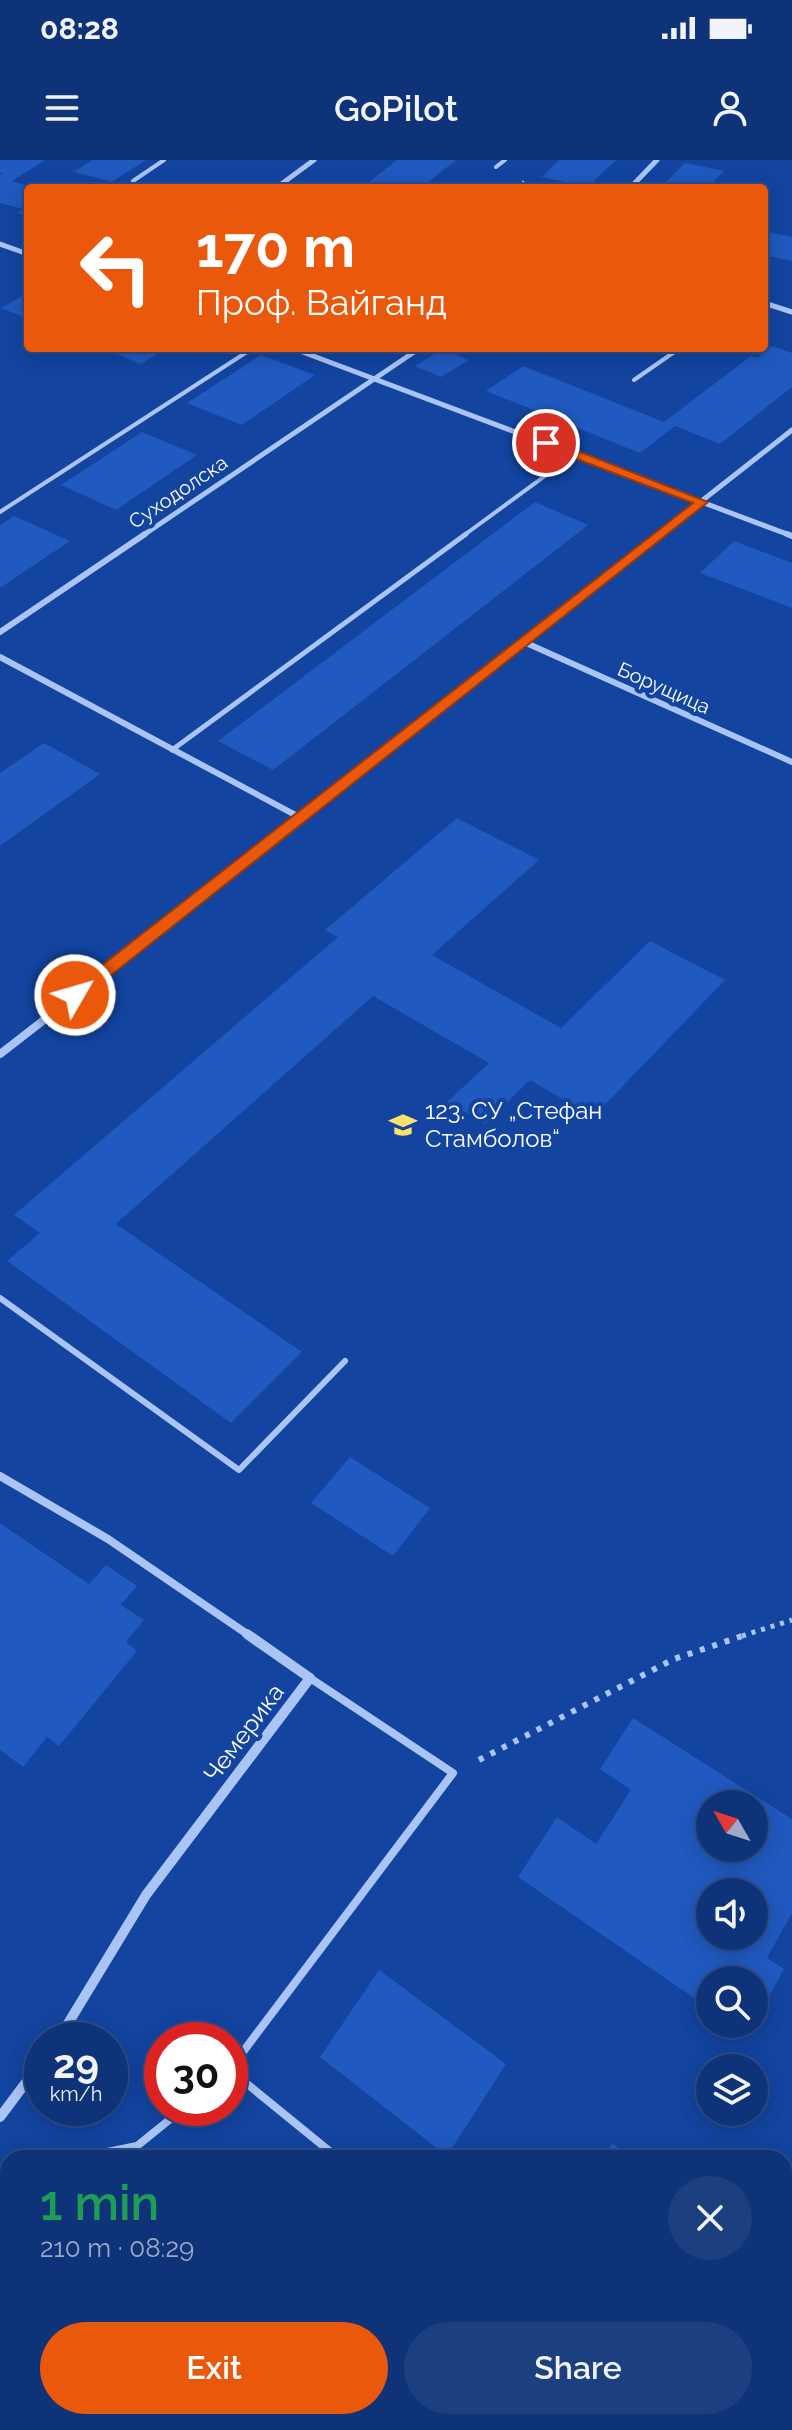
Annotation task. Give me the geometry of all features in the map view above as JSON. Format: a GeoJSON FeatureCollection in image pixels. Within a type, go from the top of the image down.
{"type":"FeatureCollection","features":[{"type":"Feature","properties":{"kind":"street"},"geometry":{"type":"LineString","coordinates":[[281,184],[314,160]]}},
{"type":"Feature","properties":{"kind":"street"},"geometry":{"type":"LineString","coordinates":[[634,184],[657,160]]}},
{"type":"Feature","properties":{"kind":"street"},"geometry":{"type":"LineString","coordinates":[[0,244],[24,253]]}},
{"type":"Feature","properties":{"kind":"street"},"geometry":{"type":"LineString","coordinates":[[768,304],[792,312]]}},
{"type":"Feature","properties":{"kind":"street"},"geometry":{"type":"LineString","coordinates":[[303,352],[792,536]]}},
{"type":"Feature","properties":{"kind":"street","name":"Суходолска"},"geometry":{"type":"LineString","coordinates":[[0,632],[414,352]]}},
{"type":"Feature","properties":{"kind":"street"},"geometry":{"type":"LineString","coordinates":[[0,1054],[792,430]]}},
{"type":"Feature","properties":{"kind":"street","name":"Борущица"},"geometry":{"type":"LineString","coordinates":[[524,642],[792,762]]}},
{"type":"Feature","properties":{"kind":"street"},"geometry":{"type":"LineString","coordinates":[[0,657],[301,818]]}},
{"type":"Feature","properties":{"kind":"street","name":"Чемерика"},"geometry":{"type":"LineString","coordinates":[[0,1476],[108,1539],[310,1678],[146,1895],[69,2022]]}},
{"type":"Feature","properties":{"kind":"street"},"geometry":{"type":"LineString","coordinates":[[0,2117],[24,2085]]}},
{"type":"Feature","properties":{"kind":"lane"},"geometry":{"type":"LineString","coordinates":[[133,181],[164,160]]}},
{"type":"Feature","properties":{"kind":"lane"},"geometry":{"type":"LineString","coordinates":[[496,167],[505,160]]}},
{"type":"Feature","properties":{"kind":"lane"},"geometry":{"type":"LineString","coordinates":[[0,512],[247,352]]}},
{"type":"Feature","properties":{"kind":"lane"},"geometry":{"type":"LineString","coordinates":[[634,380],[674,352]]}},
{"type":"Feature","properties":{"kind":"lane"},"geometry":{"type":"LineString","coordinates":[[172,750],[575,454]]}},
{"type":"Feature","properties":{"kind":"lane"},"geometry":{"type":"LineString","coordinates":[[0,1298],[239,1470],[345,1361]]}},
{"type":"Feature","properties":{"kind":"lane"},"geometry":{"type":"LineString","coordinates":[[248,2046],[453,1773],[310,1678]]}},
{"type":"Feature","properties":{"kind":"lane"},"geometry":{"type":"LineString","coordinates":[[248,2085],[328,2150]]}},
{"type":"Feature","properties":{"kind":"lane"},"geometry":{"type":"LineString","coordinates":[[117,2150],[137,2146],[162,2126]]}},
{"type":"Feature","properties":{"kind":"path"},"geometry":{"type":"LineString","coordinates":[[453,1773],[674,1659],[792,1620]]}},
{"type":"Feature","properties":{"kind":"building"},"geometry":{"type":"Polygon","coordinates":[[[0,160],[45,160],[12,181],[24,185],[24,215],[17,213],[23,209],[0,203],[0,175],[3,173],[0,173],[0,160]]]}},
{"type":"Feature","properties":{"kind":"building"},"geometry":{"type":"Polygon","coordinates":[[[92,160],[146,160],[112,182],[74,172],[92,160]]]}},
{"type":"Feature","properties":{"kind":"building"},"geometry":{"type":"Polygon","coordinates":[[[397,160],[456,160],[426,184],[366,184],[397,160]]]}},
{"type":"Feature","properties":{"kind":"building"},"geometry":{"type":"Polygon","coordinates":[[[559,160],[616,160],[591,184],[542,177],[559,160]]]}},
{"type":"Feature","properties":{"kind":"building"},"geometry":{"type":"Polygon","coordinates":[[[685,163],[724,171],[712,184],[664,184],[685,163]]]}},
{"type":"Feature","properties":{"kind":"building"},"geometry":{"type":"Polygon","coordinates":[[[768,232],[792,237],[792,261],[768,256],[768,232]]]}},
{"type":"Feature","properties":{"kind":"building"},"geometry":{"type":"Polygon","coordinates":[[[24,295],[24,317],[1,308],[24,295]]]}},
{"type":"Feature","properties":{"kind":"building"},"geometry":{"type":"Polygon","coordinates":[[[773,346],[792,353],[792,387],[720,444],[675,426],[640,453],[486,391],[523,366],[664,422],[751,356],[757,358],[773,346]]]}},
{"type":"Feature","properties":{"kind":"building"},"geometry":{"type":"Polygon","coordinates":[[[112,352],[160,352],[141,364],[112,352]]]}},
{"type":"Feature","properties":{"kind":"building"},"geometry":{"type":"Polygon","coordinates":[[[438,352],[450,352],[469,360],[441,377],[415,366],[438,352]]]}},
{"type":"Feature","properties":{"kind":"building"},"geometry":{"type":"Polygon","coordinates":[[[261,355],[315,375],[242,425],[187,403],[261,355]]]}},
{"type":"Feature","properties":{"kind":"building"},"geometry":{"type":"Polygon","coordinates":[[[142,432],[197,455],[116,510],[61,485],[142,432]]]}},
{"type":"Feature","properties":{"kind":"building"},"geometry":{"type":"Polygon","coordinates":[[[535,502],[588,525],[273,770],[218,741],[535,502]]]}},
{"type":"Feature","properties":{"kind":"building"},"geometry":{"type":"Polygon","coordinates":[[[14,516],[70,541],[0,588],[0,525],[14,516]]]}},
{"type":"Feature","properties":{"kind":"building"},"geometry":{"type":"Polygon","coordinates":[[[734,541],[792,563],[792,608],[700,573],[734,541]]]}},
{"type":"Feature","properties":{"kind":"building"},"geometry":{"type":"Polygon","coordinates":[[[44,743],[100,774],[0,846],[0,773],[44,743]]]}},
{"type":"Feature","properties":{"kind":"building"},"geometry":{"type":"Polygon","coordinates":[[[457,818],[539,860],[432,955],[561,1028],[650,941],[725,980],[593,1117],[530,1080],[485,1124],[447,1102],[489,1063],[373,996],[116,1224],[302,1352],[231,1423],[7,1261],[40,1233],[14,1215],[338,937],[325,930],[457,818]]]}},
{"type":"Feature","properties":{"kind":"building"},"geometry":{"type":"Polygon","coordinates":[[[350,1457],[430,1508],[393,1556],[311,1503],[350,1457]]]}},
{"type":"Feature","properties":{"kind":"building"},"geometry":{"type":"Polygon","coordinates":[[[0,1523],[89,1584],[106,1565],[137,1586],[121,1605],[144,1620],[126,1642],[137,1651],[59,1746],[47,1737],[23,1767],[0,1750],[0,1523]]]}},
{"type":"Feature","properties":{"kind":"building"},"geometry":{"type":"Polygon","coordinates":[[[633,1718],[746,1790],[696,1790],[696,1862],[768,1862],[768,1804],[792,1819],[792,1913],[767,1958],[784,1969],[768,1998],[768,1966],[696,1966],[696,1999],[518,1877],[557,1817],[596,1844],[631,1790],[600,1769],[633,1718]]]}},
{"type":"Feature","properties":{"kind":"building"},"geometry":{"type":"Polygon","coordinates":[[[379,1970],[506,2064],[451,2150],[439,2150],[320,2057],[379,1970]]]}},
{"type":"Feature","properties":{"kind":"building"},"geometry":{"type":"Polygon","coordinates":[[[612,2143],[621,2150],[608,2150],[612,2143]]]}},
{"type":"Feature","properties":{"kind":"place","name":"123. СУ „Стефан Стамболов“"},"geometry":{"type":"Point","coordinates":[403,1125]}},
{"type":"Feature","properties":{"kind":"route"},"geometry":{"type":"LineString","coordinates":[[75,995],[702,502],[546,443]]}}]}
